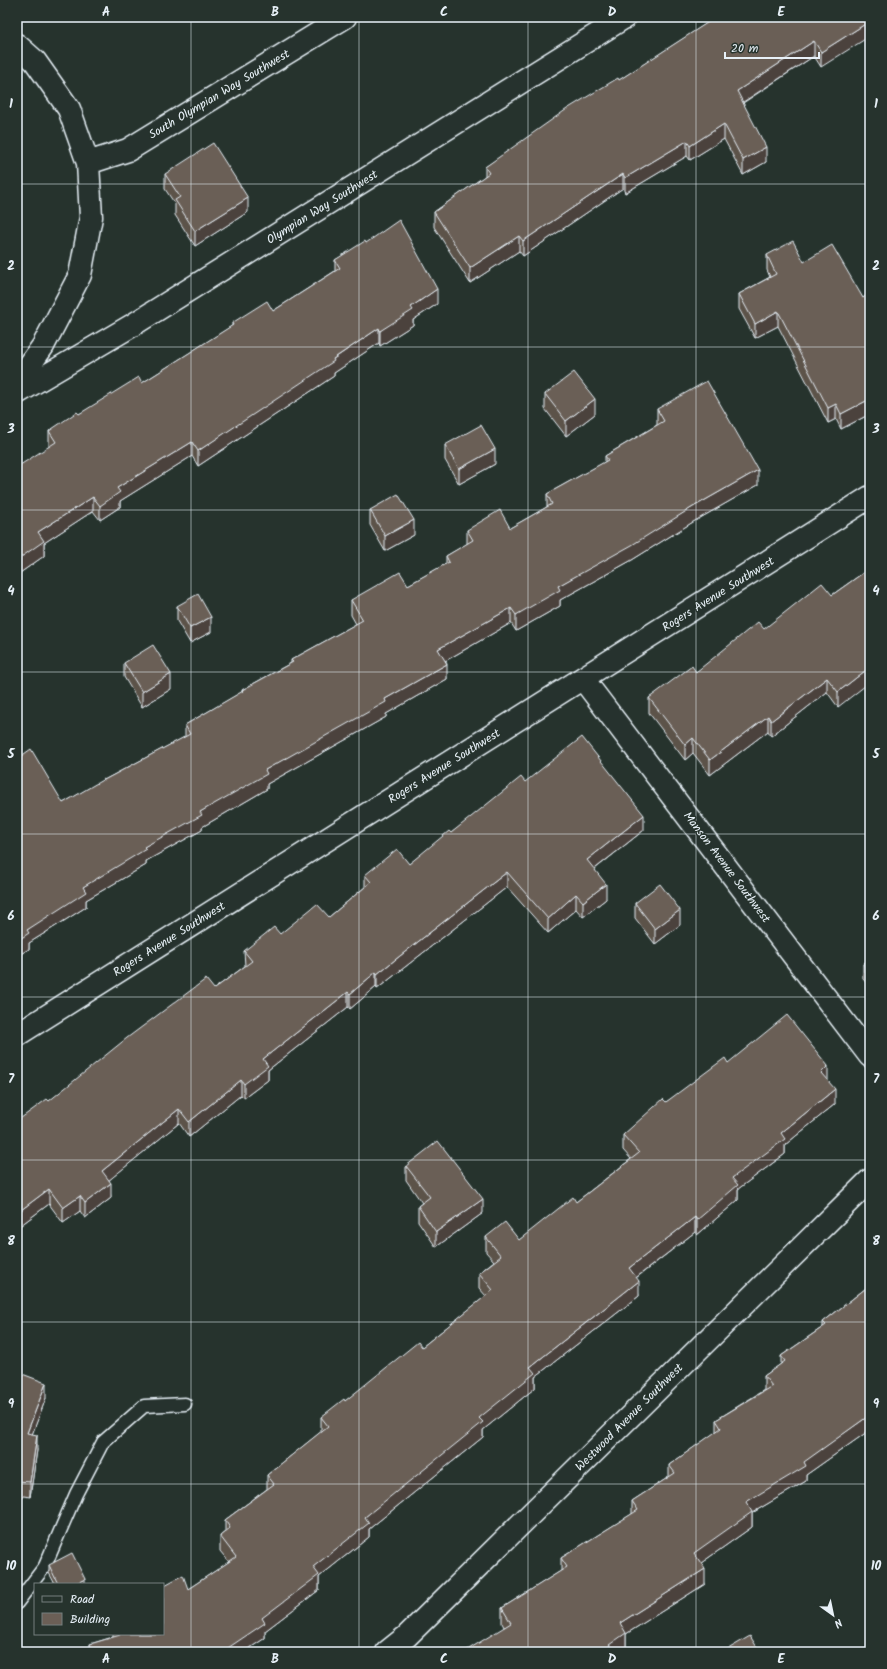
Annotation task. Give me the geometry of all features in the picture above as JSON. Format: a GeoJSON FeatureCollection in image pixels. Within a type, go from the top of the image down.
{"type":"FeatureCollection","features":[{"type":"Feature","properties":{"kind":"street","name":"South Olympian Way Southwest"},"geometry":{"type":"LineString","coordinates":[[88,163],[128,150],[345,17]]}},
{"type":"Feature","properties":{"kind":"street","name":"Olympian Way Southwest"},"geometry":{"type":"LineString","coordinates":[[17,393],[132,326],[625,17]]}},
{"type":"Feature","properties":{"kind":"street"},"geometry":{"type":"LineString","coordinates":[[17,45],[35,60],[69,109],[88,163],[92,217],[80,275],[43,346],[17,383]]}},
{"type":"Feature","properties":{"kind":"street","name":"Rogers Avenue Southwest"},"geometry":{"type":"LineString","coordinates":[[17,1034],[870,497]]}},
{"type":"Feature","properties":{"kind":"street","name":"Manson Avenue Southwest"},"geometry":{"type":"LineString","coordinates":[[583,679],[870,1056]]}},
{"type":"Feature","properties":{"kind":"street","name":"Westwood Avenue Southwest"},"geometry":{"type":"LineString","coordinates":[[387,1652],[412,1630],[870,1180]]}},
{"type":"Feature","properties":{"kind":"lane"},"geometry":{"type":"LineString","coordinates":[[17,1603],[46,1566],[76,1494],[103,1442],[144,1406],[185,1404]]}},
{"type":"Feature","properties":{"kind":"building"},"geometry":{"type":"Polygon","coordinates":[[[712,17],[870,17],[870,21],[821,52],[814,41],[737,91],[766,147],[743,160],[724,124],[690,146],[687,141],[625,178],[623,174],[523,241],[519,236],[470,268],[434,212],[489,173],[485,167],[567,109],[618,78],[619,80],[713,19],[712,17]]]}},
{"type":"Feature","properties":{"kind":"building"},"geometry":{"type":"Polygon","coordinates":[[[213,143],[248,198],[195,231],[175,200],[180,197],[165,174],[213,143]]]}},
{"type":"Feature","properties":{"kind":"building"},"geometry":{"type":"Polygon","coordinates":[[[399,220],[437,289],[411,307],[413,310],[380,331],[379,328],[333,359],[334,361],[198,451],[192,442],[117,488],[120,492],[100,506],[93,497],[38,532],[44,541],[17,560],[17,467],[56,442],[49,431],[77,412],[79,414],[139,377],[142,383],[233,325],[232,323],[267,301],[273,311],[340,268],[335,260],[365,241],[366,243],[399,220]]]}},
{"type":"Feature","properties":{"kind":"building"},"geometry":{"type":"Polygon","coordinates":[[[793,241],[804,262],[832,245],[863,298],[870,293],[870,399],[841,414],[836,404],[828,408],[778,311],[755,324],[739,294],[776,274],[767,255],[793,241]]]}},
{"type":"Feature","properties":{"kind":"building"},"geometry":{"type":"Polygon","coordinates":[[[574,372],[595,399],[566,421],[545,394],[574,372]]]}},
{"type":"Feature","properties":{"kind":"building"},"geometry":{"type":"Polygon","coordinates":[[[707,381],[758,470],[693,507],[632,545],[558,586],[560,590],[516,615],[511,608],[438,649],[447,664],[385,699],[386,702],[265,770],[267,774],[200,812],[202,815],[144,847],[146,849],[83,887],[86,892],[27,930],[29,933],[17,941],[17,821],[20,819],[17,814],[17,759],[31,749],[63,803],[104,779],[190,734],[185,725],[243,691],[242,690],[293,662],[291,660],[363,620],[351,600],[400,572],[408,585],[449,562],[446,556],[473,540],[467,530],[500,510],[510,528],[552,504],[547,494],[608,460],[605,456],[664,421],[657,409],[707,381]]]}},
{"type":"Feature","properties":{"kind":"building"},"geometry":{"type":"Polygon","coordinates":[[[481,425],[495,449],[459,469],[445,445],[481,425]]]}},
{"type":"Feature","properties":{"kind":"building"},"geometry":{"type":"Polygon","coordinates":[[[398,494],[414,520],[385,536],[370,510],[398,494]]]}},
{"type":"Feature","properties":{"kind":"building"},"geometry":{"type":"Polygon","coordinates":[[[870,568],[870,667],[838,692],[827,678],[771,721],[768,716],[710,760],[693,738],[685,745],[649,698],[692,666],[696,672],[758,622],[764,629],[822,583],[832,595],[870,568]]]}},
{"type":"Feature","properties":{"kind":"building"},"geometry":{"type":"Polygon","coordinates":[[[198,594],[211,617],[190,628],[177,606],[198,594]]]}},
{"type":"Feature","properties":{"kind":"building"},"geometry":{"type":"Polygon","coordinates":[[[153,645],[171,674],[142,692],[124,663],[153,645]]]}},
{"type":"Feature","properties":{"kind":"building"},"geometry":{"type":"Polygon","coordinates":[[[582,737],[644,815],[587,860],[606,884],[583,902],[576,894],[548,919],[507,872],[377,974],[376,972],[350,994],[348,992],[263,1059],[268,1066],[244,1084],[241,1080],[189,1122],[179,1109],[102,1171],[111,1183],[85,1203],[80,1196],[63,1208],[49,1189],[17,1213],[17,1121],[47,1099],[49,1101],[127,1038],[206,979],[214,989],[252,961],[244,951],[274,927],[280,934],[317,904],[329,917],[371,882],[365,875],[397,849],[409,864],[449,831],[451,833],[521,777],[525,782],[582,737]]]}},
{"type":"Feature","properties":{"kind":"building"},"geometry":{"type":"Polygon","coordinates":[[[660,884],[680,910],[655,929],[635,903],[660,884]]]}},
{"type":"Feature","properties":{"kind":"building"},"geometry":{"type":"Polygon","coordinates":[[[870,958],[870,972],[863,964],[870,958]]]}},
{"type":"Feature","properties":{"kind":"building"},"geometry":{"type":"Polygon","coordinates":[[[787,1015],[828,1066],[821,1073],[835,1089],[781,1133],[785,1139],[732,1178],[738,1185],[697,1220],[695,1217],[629,1268],[639,1281],[530,1367],[535,1373],[479,1418],[483,1422],[365,1517],[369,1523],[313,1567],[319,1575],[262,1618],[265,1623],[222,1652],[92,1652],[90,1644],[120,1635],[164,1635],[164,1585],[183,1575],[188,1589],[236,1557],[220,1536],[230,1528],[225,1520],[274,1484],[267,1475],[328,1426],[321,1417],[344,1399],[345,1401],[418,1342],[422,1347],[493,1290],[479,1273],[501,1256],[486,1237],[505,1222],[519,1240],[573,1197],[576,1202],[639,1153],[623,1135],[663,1099],[666,1102],[725,1058],[728,1063],[787,1015]]]}},
{"type":"Feature","properties":{"kind":"building"},"geometry":{"type":"Polygon","coordinates":[[[438,1141],[483,1199],[436,1232],[418,1206],[430,1197],[406,1166],[438,1141]]]}},
{"type":"Feature","properties":{"kind":"building"},"geometry":{"type":"Polygon","coordinates":[[[870,1285],[870,1422],[867,1417],[804,1462],[806,1466],[746,1502],[752,1512],[694,1553],[705,1569],[620,1623],[626,1633],[609,1645],[614,1652],[464,1652],[511,1623],[502,1608],[567,1567],[561,1558],[638,1510],[632,1501],[675,1473],[669,1465],[721,1428],[716,1420],[772,1386],[764,1376],[785,1361],[781,1356],[826,1325],[823,1322],[870,1285]]]}},
{"type":"Feature","properties":{"kind":"building"},"geometry":{"type":"Polygon","coordinates":[[[17,1372],[46,1383],[27,1433],[37,1435],[30,1482],[17,1481],[17,1372]]]}},
{"type":"Feature","properties":{"kind":"building"},"geometry":{"type":"Polygon","coordinates":[[[72,1553],[85,1579],[77,1583],[58,1583],[49,1565],[72,1553]]]}},
{"type":"Feature","properties":{"kind":"building"},"geometry":{"type":"Polygon","coordinates":[[[750,1636],[760,1652],[723,1652],[750,1636]]]}}]}
